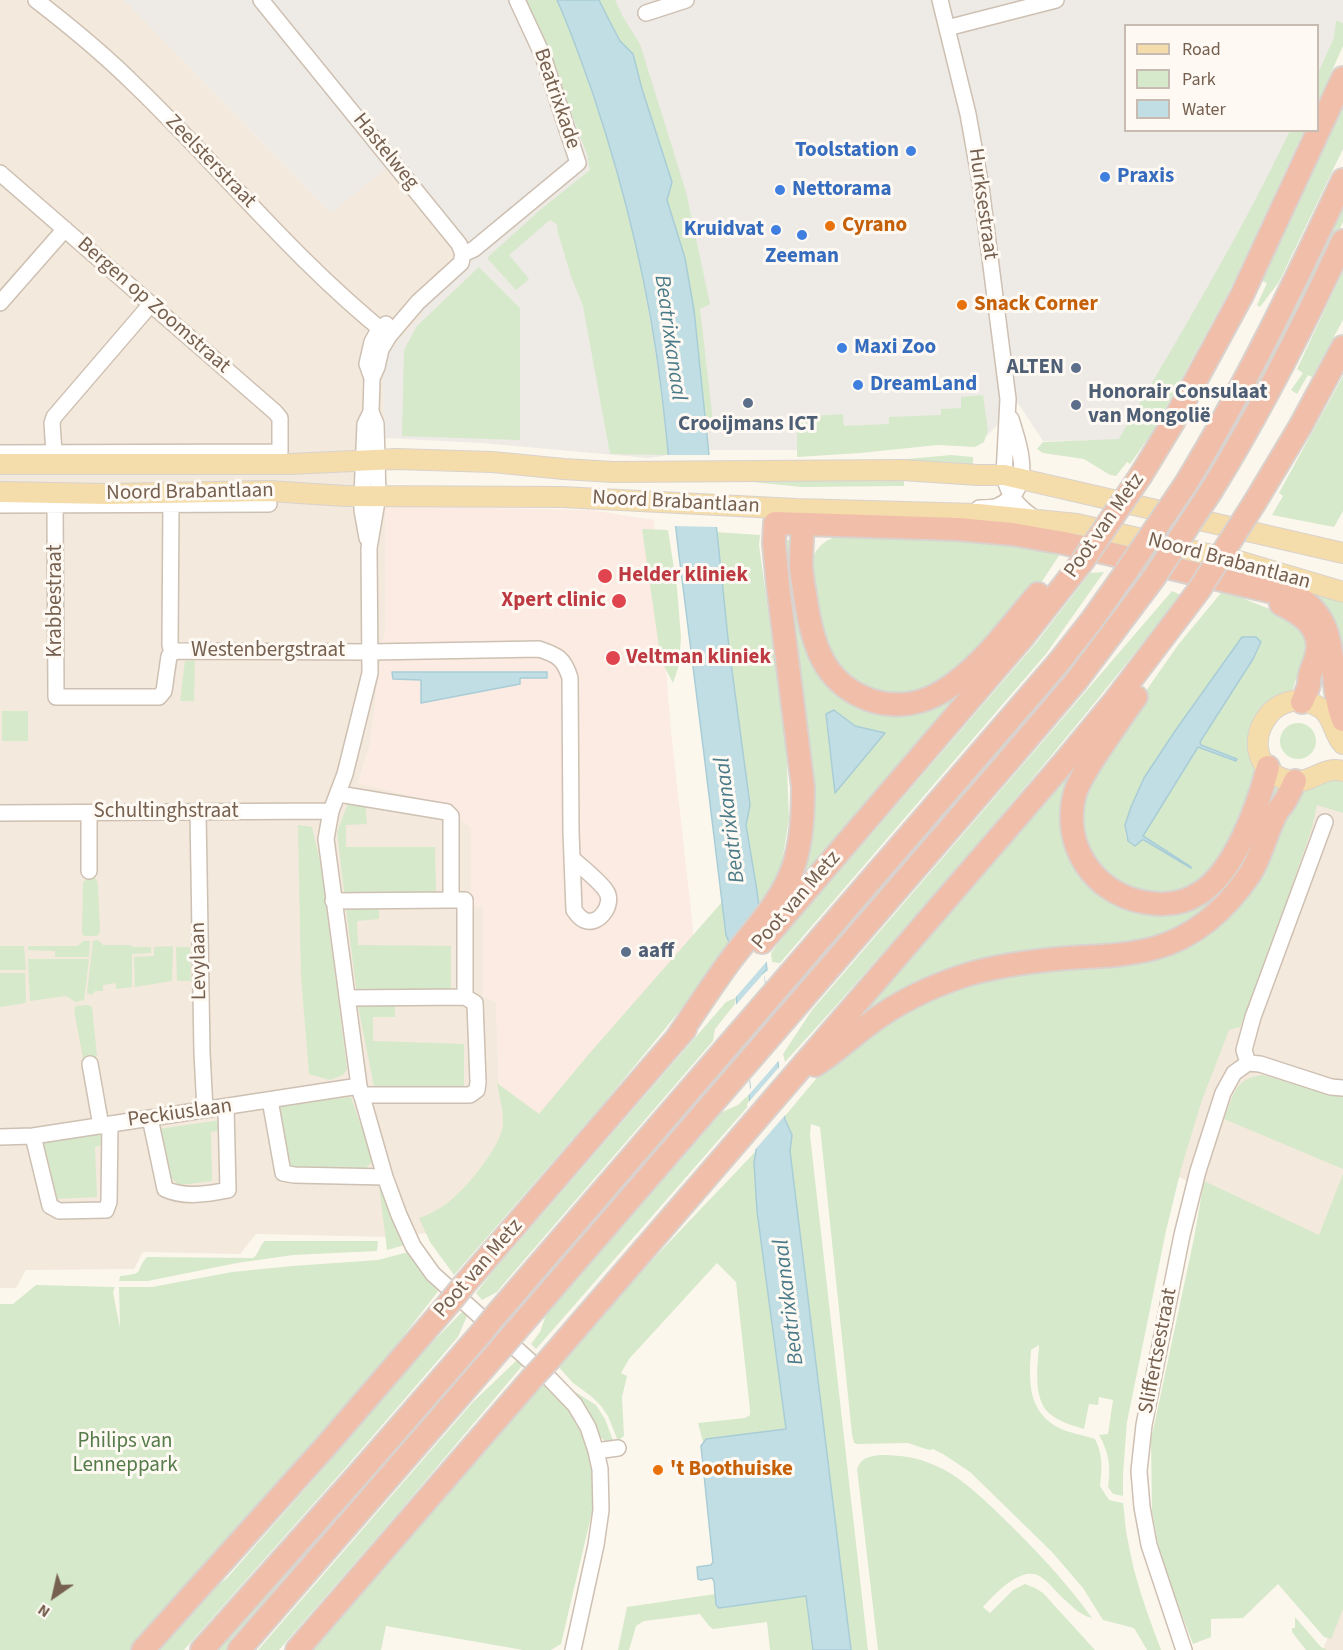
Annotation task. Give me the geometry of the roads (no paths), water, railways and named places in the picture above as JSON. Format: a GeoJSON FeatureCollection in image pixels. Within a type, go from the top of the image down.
{"type":"FeatureCollection","features":[{"type":"Feature","properties":{"kind":"highway","name":"Poot van Metz"},"geometry":{"type":"LineString","coordinates":[[1319,130],[1343,78]]}},
{"type":"Feature","properties":{"kind":"highway","name":"Poot van Metz"},"geometry":{"type":"LineString","coordinates":[[143,1650],[326,1446],[675,1041],[766,926],[1023,637],[1141,475],[1177,415],[1242,295],[1318,132]]}},
{"type":"Feature","properties":{"kind":"highway","name":"Poot van Metz"},"geometry":{"type":"LineString","coordinates":[[202,1650],[358,1475],[1059,662],[1126,572],[1185,485],[1237,397],[1263,348],[1343,180]]}},
{"type":"Feature","properties":{"kind":"highway"},"geometry":{"type":"LineString","coordinates":[[239,1650],[741,1071],[1090,663],[1153,579],[1234,455],[1283,366],[1343,241]]}},
{"type":"Feature","properties":{"kind":"highway"},"geometry":{"type":"LineString","coordinates":[[297,1650],[1114,702],[1199,590],[1300,427],[1343,347]]}},
{"type":"Feature","properties":{"kind":"highway"},"geometry":{"type":"LineString","coordinates":[[766,926],[793,867],[801,836],[803,816],[803,787],[776,565],[775,524],[1012,534],[1064,543],[1299,598],[1317,608],[1331,624],[1338,640],[1341,733]]}},
{"type":"Feature","properties":{"kind":"highway"},"geometry":{"type":"LineString","coordinates":[[803,525],[801,566],[811,629],[824,663],[834,677],[848,689],[865,698],[899,705],[930,699],[969,672],[1080,556]]}},
{"type":"Feature","properties":{"kind":"highway"},"geometry":{"type":"LineString","coordinates":[[1247,587],[1297,612],[1310,624],[1316,636],[1318,650],[1308,678],[1303,683],[1298,701]]}},
{"type":"Feature","properties":{"kind":"highway"},"geometry":{"type":"LineString","coordinates":[[1181,615],[1168,650],[1084,772],[1076,792],[1072,811],[1073,828],[1076,846],[1084,861],[1095,877],[1122,897],[1153,904],[1170,904],[1188,900],[1202,893],[1229,863],[1237,849],[1264,783],[1268,767]]}},
{"type":"Feature","properties":{"kind":"highway"},"geometry":{"type":"LineString","coordinates":[[787,1084],[827,1058],[885,1012],[908,999],[950,981],[976,972],[1023,963],[1136,952],[1167,944],[1189,933],[1222,908],[1244,882],[1259,856],[1277,812],[1278,798],[1291,777]]}},
{"type":"Feature","properties":{"kind":"main road","name":"Noord Brabantlaan"},"geometry":{"type":"LineString","coordinates":[[0,464],[290,464],[370,460],[492,462],[564,469],[657,472],[902,470],[978,476],[1343,554]]}},
{"type":"Feature","properties":{"kind":"main road","name":"Noord Brabantlaan"},"geometry":{"type":"LineString","coordinates":[[0,492],[107,494],[269,491],[370,496],[551,497],[969,514],[1077,524],[1242,562],[1343,592]]}},
{"type":"Feature","properties":{"kind":"main road"},"geometry":{"type":"LineString","coordinates":[[1334,766],[1313,778],[1276,775],[1261,758],[1258,737],[1263,722],[1275,708],[1298,701],[1315,705],[1325,712],[1341,733]]}},
{"type":"Feature","properties":{"kind":"main road"},"geometry":{"type":"LineString","coordinates":[[1291,777],[1271,758],[1266,739],[1270,726],[1279,716],[1295,710],[1298,701]]}},
{"type":"Feature","properties":{"kind":"street","name":"Zeelsterstraat"},"geometry":{"type":"LineString","coordinates":[[36,0],[84,38],[137,86],[322,277],[385,332]]}},
{"type":"Feature","properties":{"kind":"street","name":"Hastelweg"},"geometry":{"type":"LineString","coordinates":[[261,0],[437,216],[459,244],[463,254]]}},
{"type":"Feature","properties":{"kind":"street","name":"Beatrixkade"},"geometry":{"type":"LineString","coordinates":[[463,254],[474,249],[578,163],[543,56],[516,0]]}},
{"type":"Feature","properties":{"kind":"street"},"geometry":{"type":"LineString","coordinates":[[646,13],[686,0]]}},
{"type":"Feature","properties":{"kind":"street","name":"Hurksestraat"},"geometry":{"type":"LineString","coordinates":[[940,0],[968,114],[981,187],[1008,411],[1020,449],[1022,464],[1012,483]]}},
{"type":"Feature","properties":{"kind":"street"},"geometry":{"type":"LineString","coordinates":[[947,28],[1056,0]]}},
{"type":"Feature","properties":{"kind":"street","name":"Bergen op Zoomstraat"},"geometry":{"type":"LineString","coordinates":[[0,172],[275,412],[280,418],[280,452]]}},
{"type":"Feature","properties":{"kind":"street"},"geometry":{"type":"LineString","coordinates":[[0,303],[65,229]]}},
{"type":"Feature","properties":{"kind":"street"},"geometry":{"type":"LineString","coordinates":[[463,254],[461,263],[385,332],[377,367],[372,378],[371,412],[365,424],[370,460],[370,673],[326,839],[360,1091],[385,1177],[399,1215],[413,1246],[433,1274],[575,1405],[588,1427],[596,1451],[602,1490],[599,1521],[596,1545],[573,1650]]}},
{"type":"Feature","properties":{"kind":"street"},"geometry":{"type":"LineString","coordinates":[[54,453],[52,423],[54,417],[151,304]]}},
{"type":"Feature","properties":{"kind":"street","name":"Noord Brabantlaan"},"geometry":{"type":"LineString","coordinates":[[0,453],[280,452]]}},
{"type":"Feature","properties":{"kind":"street"},"geometry":{"type":"LineString","coordinates":[[969,514],[980,508],[997,507],[1012,483]]}},
{"type":"Feature","properties":{"kind":"street"},"geometry":{"type":"LineString","coordinates":[[1012,483],[1022,510],[1036,519]]}},
{"type":"Feature","properties":{"kind":"street"},"geometry":{"type":"LineString","coordinates":[[171,503],[170,645],[172,652]]}},
{"type":"Feature","properties":{"kind":"street","name":"Noord Brabantlaan"},"geometry":{"type":"LineString","coordinates":[[0,505],[269,504]]}},
{"type":"Feature","properties":{"kind":"street","name":"Krabbestraat"},"geometry":{"type":"LineString","coordinates":[[55,505],[56,697]]}},
{"type":"Feature","properties":{"kind":"street","name":"Westenbergstraat"},"geometry":{"type":"LineString","coordinates":[[56,697],[159,697],[164,691],[169,656],[172,652],[538,649],[555,654],[566,665],[570,678],[572,858]]}},
{"type":"Feature","properties":{"kind":"street"},"geometry":{"type":"LineString","coordinates":[[339,794],[447,812],[451,816],[451,900]]}},
{"type":"Feature","properties":{"kind":"street","name":"Levylaan"},"geometry":{"type":"LineString","coordinates":[[198,812],[202,1053],[206,1110]]}},
{"type":"Feature","properties":{"kind":"street","name":"Schultinghstraat"},"geometry":{"type":"LineString","coordinates":[[0,813],[332,812]]}},
{"type":"Feature","properties":{"kind":"street"},"geometry":{"type":"LineString","coordinates":[[89,813],[89,871]]}},
{"type":"Feature","properties":{"kind":"street"},"geometry":{"type":"LineString","coordinates":[[1325,822],[1253,1017],[1244,1050],[1248,1063],[1260,1064],[1331,1087],[1343,1088]]}},
{"type":"Feature","properties":{"kind":"street"},"geometry":{"type":"LineString","coordinates":[[333,901],[465,900],[465,997],[347,998]]}},
{"type":"Feature","properties":{"kind":"street","name":"Peckiuslaan"},"geometry":{"type":"LineString","coordinates":[[0,1137],[33,1136],[270,1100],[360,1091],[470,1095],[477,1090],[478,1082],[476,1003],[465,997]]}},
{"type":"Feature","properties":{"kind":"street","name":"Sliffertsestraat"},"geometry":{"type":"LineString","coordinates":[[1184,1650],[1149,1545],[1142,1507],[1139,1471],[1144,1425],[1182,1234],[1198,1171],[1223,1093],[1234,1073],[1248,1063]]}},
{"type":"Feature","properties":{"kind":"street"},"geometry":{"type":"LineString","coordinates":[[33,1136],[50,1206],[58,1210],[106,1210],[109,1202],[106,1125],[90,1064]]}},
{"type":"Feature","properties":{"kind":"street"},"geometry":{"type":"LineString","coordinates":[[270,1100],[283,1173],[385,1177]]}},
{"type":"Feature","properties":{"kind":"street"},"geometry":{"type":"LineString","coordinates":[[150,1118],[165,1189],[175,1194],[210,1193],[228,1190],[226,1107]]}},
{"type":"Feature","properties":{"kind":"street"},"geometry":{"type":"LineString","coordinates":[[596,1451],[618,1448]]}},
{"type":"Feature","properties":{"kind":"water","name":"Beatrixkanaal"},"geometry":{"type":"Polygon","coordinates":[[[557,0],[599,0],[620,41],[633,54],[672,182],[667,200],[685,258],[694,310],[729,648],[750,805],[746,825],[767,970],[763,973],[773,1023],[785,1119],[792,1135],[790,1151],[851,1650],[813,1650],[806,1596],[719,1608],[716,1605],[712,1578],[698,1579],[697,1567],[711,1565],[713,1562],[701,1446],[706,1439],[786,1429],[757,1211],[754,1162],[756,1151],[749,1094],[751,1091],[747,1045],[741,1039],[730,945],[726,935],[650,313],[635,240],[615,166],[593,94],[557,0]]]}},
{"type":"Feature","properties":{"kind":"water"},"geometry":{"type":"Polygon","coordinates":[[[1242,637],[1256,637],[1261,642],[1253,659],[1200,742],[1201,745],[1237,759],[1236,761],[1198,747],[1143,836],[1191,868],[1144,840],[1135,846],[1128,841],[1125,825],[1144,778],[1242,637]]]}},
{"type":"Feature","properties":{"kind":"water"},"geometry":{"type":"Polygon","coordinates":[[[392,672],[547,672],[547,678],[520,678],[520,684],[421,703],[421,680],[393,679],[392,672]]]}},
{"type":"Feature","properties":{"kind":"water"},"geometry":{"type":"Polygon","coordinates":[[[834,710],[855,726],[885,733],[835,793],[826,714],[834,710]]]}},
{"type":"Feature","properties":{"kind":"place","name":"Toolstation"},"geometry":{"type":"Point","coordinates":[911,151]}},
{"type":"Feature","properties":{"kind":"place","name":"Praxis"},"geometry":{"type":"Point","coordinates":[1105,177]}},
{"type":"Feature","properties":{"kind":"place","name":"Nettorama"},"geometry":{"type":"Point","coordinates":[780,190]}},
{"type":"Feature","properties":{"kind":"place","name":"Cyrano"},"geometry":{"type":"Point","coordinates":[830,226]}},
{"type":"Feature","properties":{"kind":"place","name":"Kruidvat"},"geometry":{"type":"Point","coordinates":[776,230]}},
{"type":"Feature","properties":{"kind":"place","name":"Zeeman"},"geometry":{"type":"Point","coordinates":[802,235]}},
{"type":"Feature","properties":{"kind":"place","name":"Snack Corner"},"geometry":{"type":"Point","coordinates":[962,305]}},
{"type":"Feature","properties":{"kind":"place","name":"Maxi Zoo"},"geometry":{"type":"Point","coordinates":[842,348]}},
{"type":"Feature","properties":{"kind":"place","name":"ALTEN"},"geometry":{"type":"Point","coordinates":[1076,368]}},
{"type":"Feature","properties":{"kind":"place","name":"DreamLand"},"geometry":{"type":"Point","coordinates":[858,385]}},
{"type":"Feature","properties":{"kind":"place","name":"Crooijmans ICT"},"geometry":{"type":"Point","coordinates":[748,403]}},
{"type":"Feature","properties":{"kind":"place","name":"Honorair Consulaat van Mongolië"},"geometry":{"type":"Point","coordinates":[1076,405]}},
{"type":"Feature","properties":{"kind":"place","name":"Helder kliniek"},"geometry":{"type":"Point","coordinates":[605,576]}},
{"type":"Feature","properties":{"kind":"place","name":"Xpert clinic"},"geometry":{"type":"Point","coordinates":[619,601]}},
{"type":"Feature","properties":{"kind":"place","name":"Veltman kliniek"},"geometry":{"type":"Point","coordinates":[613,658]}},
{"type":"Feature","properties":{"kind":"place","name":"aaff"},"geometry":{"type":"Point","coordinates":[626,952]}},
{"type":"Feature","properties":{"kind":"place","name":"'t Boothuiske"},"geometry":{"type":"Point","coordinates":[658,1470]}},
{"type":"Feature","properties":{"kind":"park label","name":"Philips van Lenneppark"},"geometry":{"type":"Point","coordinates":[125,1454]}}]}
